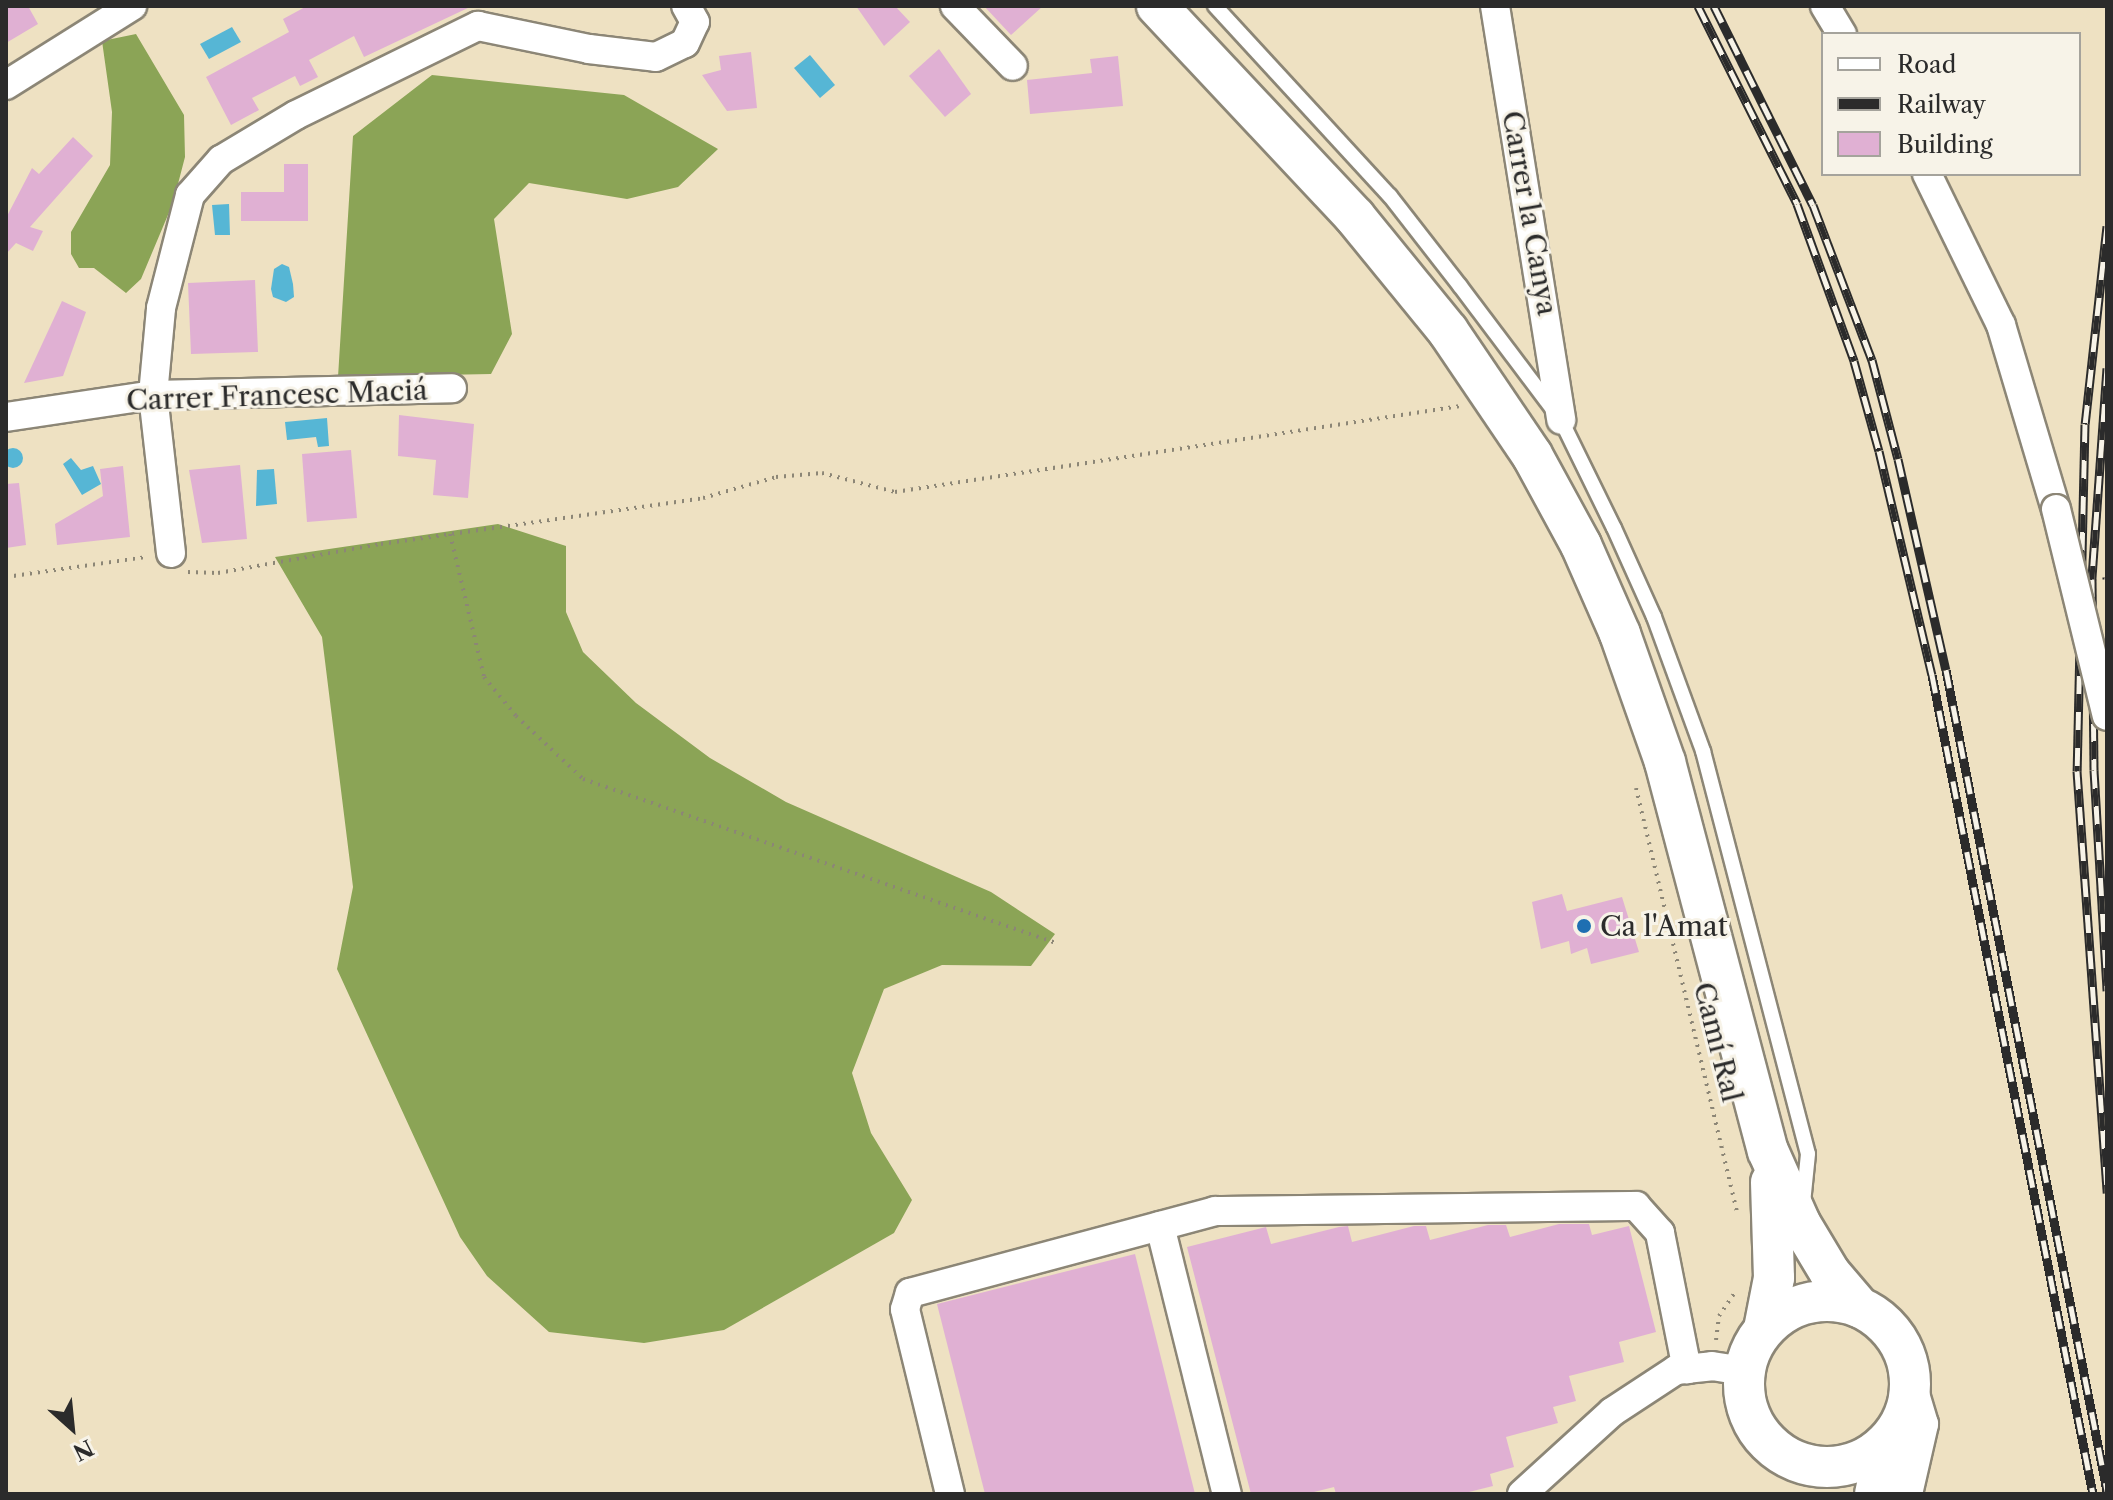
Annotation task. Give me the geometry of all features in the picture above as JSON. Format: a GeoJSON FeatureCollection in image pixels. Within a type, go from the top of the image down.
{"type":"FeatureCollection","features":[{"type":"Feature","properties":{"kind":"main road"},"geometry":{"type":"LineString","coordinates":[[1157,6],[1355,217],[1490,390],[1581,545],[1644,699],[1685,829],[1768,1151],[1776,1230],[1764,1329]]}},
{"type":"Feature","properties":{"kind":"main road"},"geometry":{"type":"LineString","coordinates":[[1768,1151],[1800,1223],[1830,1273],[1859,1307],[1896,1338],[1910,1377],[1906,1409],[1886,1443],[1875,1494]]}},
{"type":"Feature","properties":{"kind":"main road"},"geometry":{"type":"LineString","coordinates":[[1823,1494],[1797,1461],[1758,1431],[1746,1406],[1715,1369],[1764,1329],[1809,1303],[1859,1307]]}},
{"type":"Feature","properties":{"kind":"main road"},"geometry":{"type":"LineString","coordinates":[[1797,1461],[1844,1465],[1886,1443]]}},
{"type":"Feature","properties":{"kind":"street"},"geometry":{"type":"LineString","coordinates":[[6,85],[100,14],[132,6]]}},
{"type":"Feature","properties":{"kind":"street"},"geometry":{"type":"LineString","coordinates":[[171,553],[153,395],[161,308],[190,195],[221,160],[296,115],[478,26],[589,49],[656,57],[685,43],[695,22],[686,6]]}},
{"type":"Feature","properties":{"kind":"street"},"geometry":{"type":"LineString","coordinates":[[955,6],[1013,66]]}},
{"type":"Feature","properties":{"kind":"street","name":"Carrer la Canya"},"geometry":{"type":"LineString","coordinates":[[1495,6],[1561,420]]}},
{"type":"Feature","properties":{"kind":"street"},"geometry":{"type":"LineString","coordinates":[[1825,6],[1841,32]]}},
{"type":"Feature","properties":{"kind":"street"},"geometry":{"type":"LineString","coordinates":[[1928,176],[2001,325],[2056,509],[2107,716]]}},
{"type":"Feature","properties":{"kind":"street","name":"Carrer Francesc Maciá"},"geometry":{"type":"LineString","coordinates":[[6,417],[153,395],[452,388]]}},
{"type":"Feature","properties":{"kind":"street"},"geometry":{"type":"LineString","coordinates":[[950,1494],[905,1309],[910,1293],[1215,1211],[1636,1206],[1660,1233],[1715,1369],[1676,1370],[1612,1412],[1522,1494]]}},
{"type":"Feature","properties":{"kind":"street"},"geometry":{"type":"LineString","coordinates":[[1160,1226],[1227,1494]]}},
{"type":"Feature","properties":{"kind":"street"},"geometry":{"type":"LineString","coordinates":[[1908,1494],[1924,1424],[1910,1377]]}},
{"type":"Feature","properties":{"kind":"lane"},"geometry":{"type":"LineString","coordinates":[[1215,6],[1390,196],[1561,420],[1654,617],[1703,751],[1808,1154],[1800,1223]]}},
{"type":"Feature","properties":{"kind":"path"},"geometry":{"type":"LineString","coordinates":[[6,577],[171,553],[182,572],[218,573],[450,534],[703,498],[776,477],[822,473],[895,492],[1136,451],[1457,408],[1490,390]]}},
{"type":"Feature","properties":{"kind":"path"},"geometry":{"type":"LineString","coordinates":[[450,534],[484,677],[516,716],[583,779],[1056,943]]}},
{"type":"Feature","properties":{"kind":"path","name":"Camí Ral"},"geometry":{"type":"LineString","coordinates":[[1636,786],[1729,1163],[1740,1226]]}},
{"type":"Feature","properties":{"kind":"path"},"geometry":{"type":"LineString","coordinates":[[1715,1369],[1719,1316],[1734,1299],[1738,1284]]}},
{"type":"Feature","properties":{"kind":"green space"},"geometry":{"type":"Polygon","coordinates":[[[136,34],[184,115],[185,157],[173,203],[141,279],[126,293],[94,268],[79,268],[71,254],[71,232],[110,165],[112,112],[102,41],[136,34]]]}},
{"type":"Feature","properties":{"kind":"green space"},"geometry":{"type":"Polygon","coordinates":[[[432,75],[624,95],[718,149],[678,187],[627,199],[529,183],[494,219],[512,334],[491,374],[338,377],[353,136],[432,75]]]}},
{"type":"Feature","properties":{"kind":"green space"},"geometry":{"type":"Polygon","coordinates":[[[498,524],[566,546],[566,612],[583,652],[636,703],[710,758],[786,802],[991,892],[1055,934],[1031,966],[942,965],[884,989],[852,1073],[871,1133],[912,1200],[894,1233],[724,1330],[644,1343],[549,1332],[487,1276],[460,1237],[337,969],[353,887],[322,637],[275,557],[498,524]]]}},
{"type":"Feature","properties":{"kind":"water"},"geometry":{"type":"Polygon","coordinates":[[[232,27],[241,42],[209,59],[200,44],[232,27]]]}},
{"type":"Feature","properties":{"kind":"water"},"geometry":{"type":"Polygon","coordinates":[[[810,55],[835,85],[820,98],[794,68],[810,55]]]}},
{"type":"Feature","properties":{"kind":"water"},"geometry":{"type":"Polygon","coordinates":[[[229,204],[230,235],[215,235],[212,205],[229,204]]]}},
{"type":"Feature","properties":{"kind":"water"},"geometry":{"type":"Polygon","coordinates":[[[282,264],[289,267],[293,284],[294,297],[286,302],[273,297],[271,289],[274,269],[282,264]]]}},
{"type":"Feature","properties":{"kind":"water"},"geometry":{"type":"Polygon","coordinates":[[[327,418],[329,446],[318,447],[316,437],[287,440],[285,422],[327,418]]]}},
{"type":"Feature","properties":{"kind":"water"},"geometry":{"type":"Polygon","coordinates":[[[13,448],[20,451],[23,458],[20,465],[13,468],[6,465],[3,458],[6,451],[13,448]]]}},
{"type":"Feature","properties":{"kind":"water"},"geometry":{"type":"Polygon","coordinates":[[[71,458],[81,470],[93,466],[101,484],[82,495],[63,464],[71,458]]]}},
{"type":"Feature","properties":{"kind":"water"},"geometry":{"type":"Polygon","coordinates":[[[274,469],[277,504],[256,506],[257,470],[274,469]]]}},
{"type":"Feature","properties":{"kind":"building"},"geometry":{"type":"Polygon","coordinates":[[[6,6],[28,6],[38,24],[6,43],[6,6]]]}},
{"type":"Feature","properties":{"kind":"building"},"geometry":{"type":"Polygon","coordinates":[[[307,6],[470,7],[364,57],[354,36],[309,60],[318,77],[300,86],[295,76],[252,98],[259,110],[231,125],[206,77],[289,32],[283,19],[307,6]]]}},
{"type":"Feature","properties":{"kind":"building"},"geometry":{"type":"Polygon","coordinates":[[[856,6],[895,6],[910,22],[884,46],[856,6]]]}},
{"type":"Feature","properties":{"kind":"building"},"geometry":{"type":"Polygon","coordinates":[[[984,6],[1043,6],[1011,35],[984,6]]]}},
{"type":"Feature","properties":{"kind":"building"},"geometry":{"type":"Polygon","coordinates":[[[939,49],[971,94],[945,117],[909,76],[939,49]]]}},
{"type":"Feature","properties":{"kind":"building"},"geometry":{"type":"Polygon","coordinates":[[[751,52],[757,108],[727,111],[702,75],[721,70],[719,56],[751,52]]]}},
{"type":"Feature","properties":{"kind":"building"},"geometry":{"type":"Polygon","coordinates":[[[1118,56],[1123,106],[1030,114],[1027,80],[1092,73],[1090,59],[1118,56]]]}},
{"type":"Feature","properties":{"kind":"building"},"geometry":{"type":"Polygon","coordinates":[[[73,137],[93,156],[30,227],[43,231],[33,251],[16,243],[6,254],[6,218],[32,168],[39,174],[73,137]]]}},
{"type":"Feature","properties":{"kind":"building"},"geometry":{"type":"Polygon","coordinates":[[[284,164],[308,164],[308,221],[241,221],[241,192],[284,192],[284,164]]]}},
{"type":"Feature","properties":{"kind":"building"},"geometry":{"type":"Polygon","coordinates":[[[255,280],[258,352],[191,354],[188,283],[255,280]]]}},
{"type":"Feature","properties":{"kind":"building"},"geometry":{"type":"Polygon","coordinates":[[[62,301],[86,312],[63,376],[24,383],[62,301]]]}},
{"type":"Feature","properties":{"kind":"building"},"geometry":{"type":"Polygon","coordinates":[[[399,415],[474,424],[468,498],[433,495],[436,460],[398,456],[399,415]]]}},
{"type":"Feature","properties":{"kind":"building"},"geometry":{"type":"Polygon","coordinates":[[[351,450],[357,518],[307,522],[302,454],[351,450]]]}},
{"type":"Feature","properties":{"kind":"building"},"geometry":{"type":"Polygon","coordinates":[[[240,465],[247,539],[202,543],[189,470],[240,465]]]}},
{"type":"Feature","properties":{"kind":"building"},"geometry":{"type":"Polygon","coordinates":[[[123,466],[130,537],[57,545],[55,524],[103,496],[100,469],[123,466]]]}},
{"type":"Feature","properties":{"kind":"building"},"geometry":{"type":"Polygon","coordinates":[[[19,483],[26,545],[6,548],[6,484],[19,483]]]}},
{"type":"Feature","properties":{"kind":"building","name":"Ca l'Amat"},"geometry":{"type":"Polygon","coordinates":[[[1562,894],[1567,911],[1622,897],[1639,952],[1591,964],[1587,948],[1571,954],[1569,941],[1541,949],[1532,902],[1562,894]]]}},
{"type":"Feature","properties":{"kind":"building"},"geometry":{"type":"Polygon","coordinates":[[[1559,1224],[1589,1224],[1592,1235],[1629,1226],[1656,1332],[1619,1342],[1624,1362],[1569,1376],[1576,1401],[1553,1407],[1558,1423],[1506,1437],[1514,1467],[1490,1474],[1493,1486],[1461,1494],[1336,1494],[1334,1487],[1306,1494],[1251,1494],[1187,1247],[1266,1227],[1271,1244],[1348,1226],[1352,1242],[1414,1226],[1426,1226],[1430,1240],[1488,1225],[1506,1225],[1510,1237],[1559,1224]]]}},
{"type":"Feature","properties":{"kind":"building"},"geometry":{"type":"Polygon","coordinates":[[[1135,1254],[1195,1494],[985,1494],[937,1304],[1135,1254]]]}},
{"type":"Feature","properties":{"kind":"railway"},"geometry":{"type":"LineString","coordinates":[[1698,6],[1797,204],[1854,361],[1879,451],[1932,675],[2093,1494]]}},
{"type":"Feature","properties":{"kind":"railway"},"geometry":{"type":"LineString","coordinates":[[1714,6],[1813,205],[1872,360],[1946,670],[2107,1491]]}},
{"type":"Feature","properties":{"kind":"railway"},"geometry":{"type":"LineString","coordinates":[[2107,226],[2085,424],[2077,771],[2107,1193]]}},
{"type":"Feature","properties":{"kind":"railway"},"geometry":{"type":"LineString","coordinates":[[2107,368],[2092,579],[2094,770],[2107,991]]}},
{"type":"Feature","properties":{"kind":"place","name":"Ca l'Amat"},"geometry":{"type":"Point","coordinates":[1584,926]}}]}
